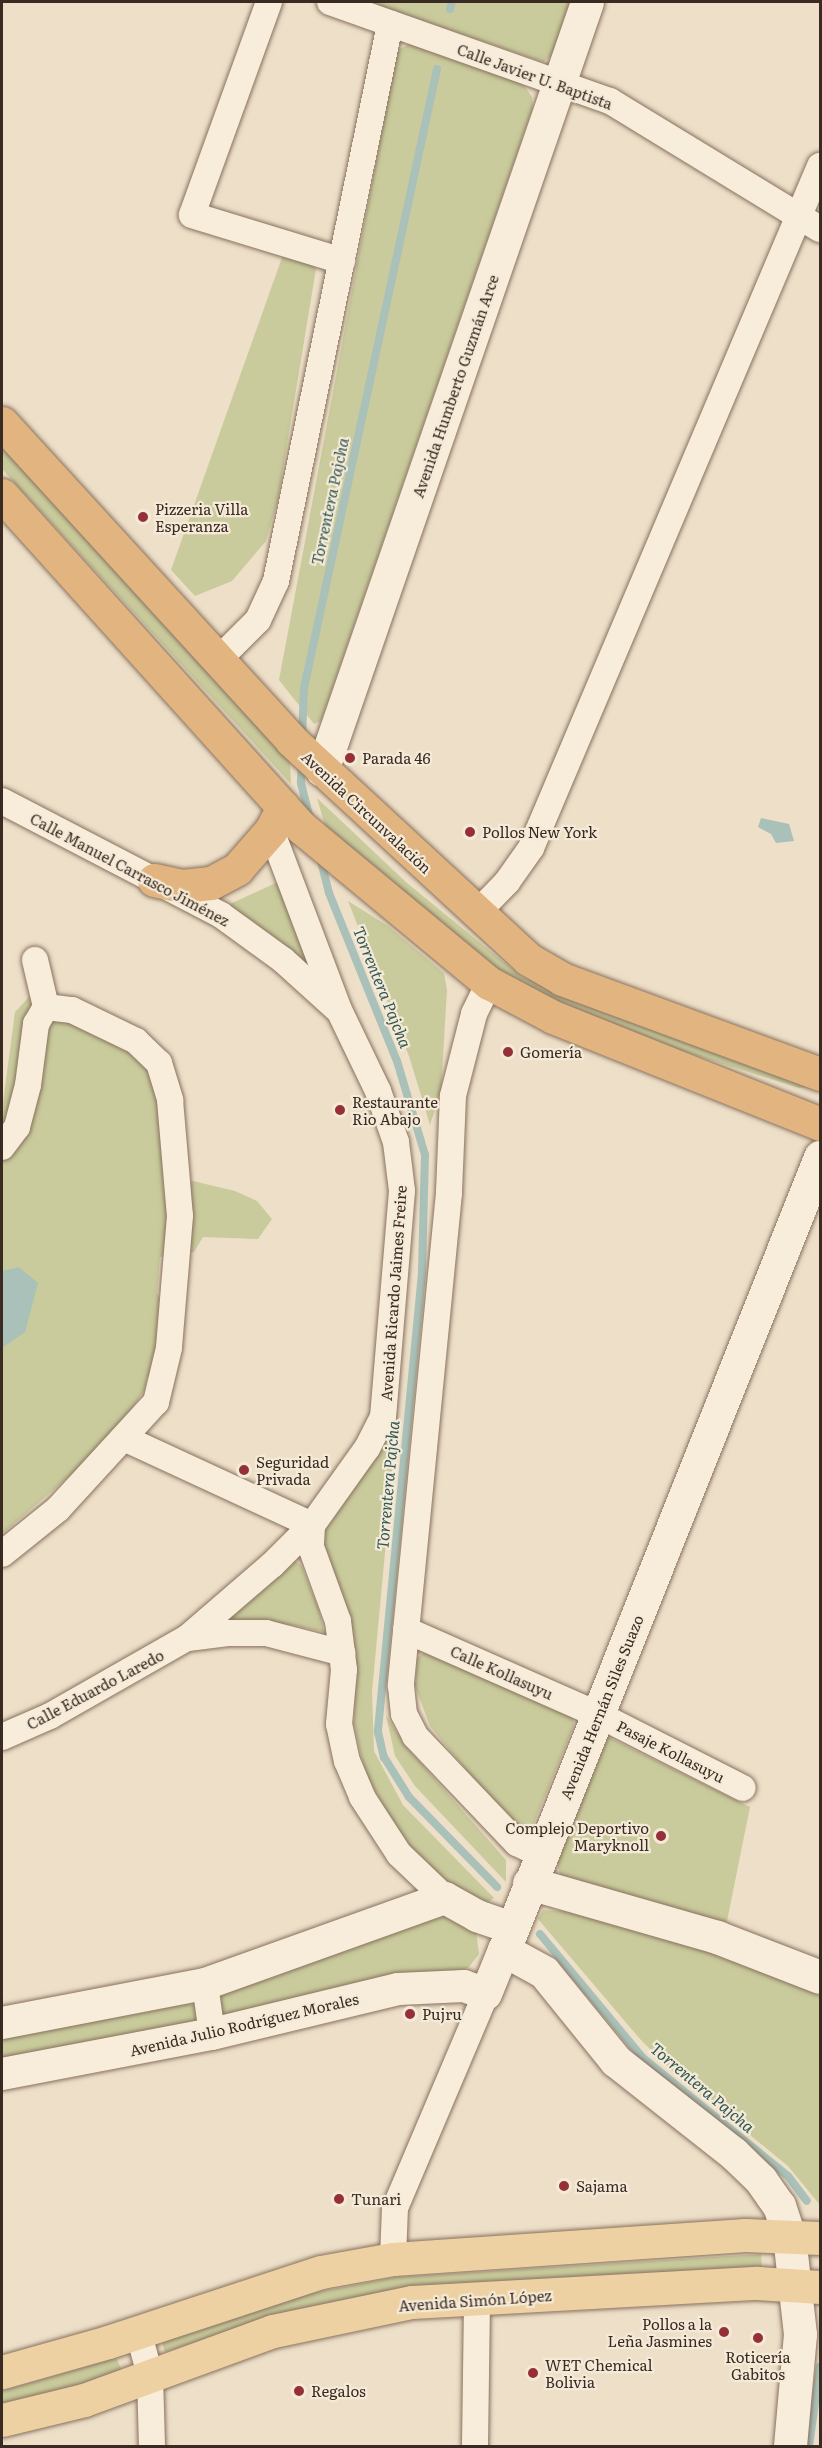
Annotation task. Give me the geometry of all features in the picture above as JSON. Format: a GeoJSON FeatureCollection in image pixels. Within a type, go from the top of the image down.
{"type":"FeatureCollection","features":[{"type":"Feature","properties":{"kind":"highway","name":"Avenida Circunvalación"},"geometry":{"type":"LineString","coordinates":[[2,423],[291,740],[476,914],[528,959],[562,979],[820,1074]]}},
{"type":"Feature","properties":{"kind":"highway"},"geometry":{"type":"LineString","coordinates":[[2,495],[285,822],[334,857],[489,984],[553,1017],[820,1124]]}},
{"type":"Feature","properties":{"kind":"highway"},"geometry":{"type":"LineString","coordinates":[[154,880],[182,886],[211,882],[237,869],[285,822]]}},
{"type":"Feature","properties":{"kind":"main road","name":"Avenida Humberto Guzmán Arce"},"geometry":{"type":"LineString","coordinates":[[318,767],[587,2]]}},
{"type":"Feature","properties":{"kind":"main road","name":"Avenida Hernán Siles Suazo"},"geometry":{"type":"LineString","coordinates":[[508,1939],[820,1157]]}},
{"type":"Feature","properties":{"kind":"main road"},"geometry":{"type":"LineString","coordinates":[[534,1869],[820,1977]]}},
{"type":"Feature","properties":{"kind":"main road"},"geometry":{"type":"LineString","coordinates":[[508,1939],[544,1972],[616,2061],[761,2180],[805,2237],[807,2285],[790,2446]]}},
{"type":"Feature","properties":{"kind":"main road"},"geometry":{"type":"LineString","coordinates":[[2,2372],[37,2365],[310,2275],[393,2259],[745,2235],[805,2237]]}},
{"type":"Feature","properties":{"kind":"main road","name":"Avenida Simón López"},"geometry":{"type":"LineString","coordinates":[[2,2420],[84,2400],[273,2331],[339,2315],[412,2302],[757,2283],[807,2285]]}},
{"type":"Feature","properties":{"kind":"street"},"geometry":{"type":"LineString","coordinates":[[269,2],[192,215],[342,261]]}},
{"type":"Feature","properties":{"kind":"street","name":"Calle Javier U. Baptista"},"geometry":{"type":"LineString","coordinates":[[330,2],[610,101],[810,223]]}},
{"type":"Feature","properties":{"kind":"street"},"geometry":{"type":"LineString","coordinates":[[217,661],[258,620],[276,581],[390,24]]}},
{"type":"Feature","properties":{"kind":"street"},"geometry":{"type":"LineString","coordinates":[[476,914],[507,882],[531,848],[810,223],[820,166]]}},
{"type":"Feature","properties":{"kind":"street","name":"Calle Manuel Carrasco Jiménez"},"geometry":{"type":"LineString","coordinates":[[2,801],[221,915],[283,960],[339,1010]]}},
{"type":"Feature","properties":{"kind":"street","name":"Avenida Ricardo Jaimes Freire"},"geometry":{"type":"LineString","coordinates":[[285,822],[339,1010],[381,1101],[396,1142],[402,1191],[383,1417],[367,1448],[312,1525]]}},
{"type":"Feature","properties":{"kind":"street"},"geometry":{"type":"LineString","coordinates":[[2,1147],[17,1127],[28,1085],[36,1024],[46,1007],[35,960]]}},
{"type":"Feature","properties":{"kind":"street"},"geometry":{"type":"LineString","coordinates":[[489,984],[474,1014],[453,1096],[449,1193],[401,1686],[404,1714],[415,1736],[517,1843],[534,1869]]}},
{"type":"Feature","properties":{"kind":"street"},"geometry":{"type":"LineString","coordinates":[[2,1554],[58,1509],[126,1439],[156,1402],[169,1348],[180,1216],[170,1100],[159,1063],[136,1041],[72,1010],[46,1007]]}},
{"type":"Feature","properties":{"kind":"street"},"geometry":{"type":"LineString","coordinates":[[126,1439],[312,1525],[311,1547],[338,1621],[342,1653],[339,1724],[347,1761],[362,1797],[399,1854],[445,1898],[477,1916],[508,1939]]}},
{"type":"Feature","properties":{"kind":"street","name":"Calle Eduardo Laredo"},"geometry":{"type":"LineString","coordinates":[[2,1737],[50,1716],[187,1638],[248,1588],[312,1525]]}},
{"type":"Feature","properties":{"kind":"street","name":"Calle Kollasuyu"},"geometry":{"type":"LineString","coordinates":[[406,1630],[599,1715]]}},
{"type":"Feature","properties":{"kind":"street","name":"Calle Eduardo Laredo"},"geometry":{"type":"LineString","coordinates":[[187,1638],[226,1633],[266,1633],[342,1653]]}},
{"type":"Feature","properties":{"kind":"street","name":"Pasaje Kollasuyu"},"geometry":{"type":"LineString","coordinates":[[599,1715],[743,1788]]}},
{"type":"Feature","properties":{"kind":"street"},"geometry":{"type":"LineString","coordinates":[[2,2023],[205,1984],[445,1898]]}},
{"type":"Feature","properties":{"kind":"street","name":"Avenida Hernán Siles Suazo"},"geometry":{"type":"LineString","coordinates":[[393,2259],[395,2208],[508,1939]]}},
{"type":"Feature","properties":{"kind":"street"},"geometry":{"type":"LineString","coordinates":[[205,1984],[212,2034]]}},
{"type":"Feature","properties":{"kind":"street","name":"Avenida Julio Rodríguez Morales"},"geometry":{"type":"LineString","coordinates":[[2,2074],[212,2034],[398,1989],[464,1986],[486,1994]]}},
{"type":"Feature","properties":{"kind":"street"},"geometry":{"type":"LineString","coordinates":[[475,2446],[477,2299]]}},
{"type":"Feature","properties":{"kind":"street"},"geometry":{"type":"LineString","coordinates":[[138,2331],[150,2375],[152,2446]]}},
{"type":"Feature","properties":{"kind":"green space"},"geometry":{"type":"Polygon","coordinates":[[[368,2],[575,2],[553,55],[543,62],[368,2]]]}},
{"type":"Feature","properties":{"kind":"green space"},"geometry":{"type":"Polygon","coordinates":[[[412,43],[523,84],[532,97],[533,107],[321,721],[314,724],[279,680],[397,50],[412,43]]]}},
{"type":"Feature","properties":{"kind":"green space"},"geometry":{"type":"Polygon","coordinates":[[[284,252],[310,259],[316,269],[278,499],[266,541],[232,581],[195,596],[171,570],[284,252]]]}},
{"type":"Feature","properties":{"kind":"green space"},"geometry":{"type":"Polygon","coordinates":[[[2,445],[290,762],[291,784],[2,469],[2,445]]]}},
{"type":"Feature","properties":{"kind":"green space"},"geometry":{"type":"Polygon","coordinates":[[[317,798],[407,883],[522,977],[810,1087],[799,1088],[644,1039],[527,993],[326,829],[317,798]]]}},
{"type":"Feature","properties":{"kind":"green space"},"geometry":{"type":"Polygon","coordinates":[[[280,881],[313,966],[297,961],[234,915],[230,904],[280,881]]]}},
{"type":"Feature","properties":{"kind":"green space"},"geometry":{"type":"Polygon","coordinates":[[[348,901],[388,926],[444,973],[447,990],[441,1091],[430,1125],[409,1056],[348,901]]]}},
{"type":"Feature","properties":{"kind":"green space"},"geometry":{"type":"Polygon","coordinates":[[[29,997],[54,997],[154,1068],[166,1186],[193,1181],[235,1191],[257,1201],[272,1219],[258,1239],[203,1237],[194,1252],[160,1257],[157,1293],[162,1304],[154,1372],[147,1378],[145,1389],[122,1423],[80,1467],[2,1534],[2,1110],[15,1012],[29,997]]]}},
{"type":"Feature","properties":{"kind":"green space"},"geometry":{"type":"Polygon","coordinates":[[[398,1413],[372,1692],[374,1751],[403,1805],[494,1898],[484,1905],[463,1894],[418,1857],[384,1809],[365,1772],[354,1724],[356,1653],[351,1624],[321,1546],[324,1523],[337,1501],[367,1470],[398,1413]]]}},
{"type":"Feature","properties":{"kind":"green space"},"geometry":{"type":"Polygon","coordinates":[[[294,1560],[301,1565],[319,1610],[324,1632],[292,1625],[223,1623],[294,1560]]]}},
{"type":"Feature","properties":{"kind":"green space"},"geometry":{"type":"Polygon","coordinates":[[[425,1652],[572,1715],[574,1725],[529,1835],[481,1788],[430,1726],[415,1686],[417,1658],[425,1652]]]}},
{"type":"Feature","properties":{"kind":"green space"},"geometry":{"type":"Polygon","coordinates":[[[386,1715],[404,1744],[506,1860],[506,1882],[415,1786],[395,1756],[386,1715]]]}},
{"type":"Feature","properties":{"kind":"green space","name":"Complejo Deportivo Maryknoll"},"geometry":{"type":"Polygon","coordinates":[[[606,1736],[750,1807],[726,1926],[560,1875],[557,1861],[606,1736]]]}},
{"type":"Feature","properties":{"kind":"green space"},"geometry":{"type":"Polygon","coordinates":[[[543,1910],[596,1913],[665,1929],[820,1990],[820,2205],[788,2166],[673,2072],[640,2039],[538,1919],[543,1910]]]}},
{"type":"Feature","properties":{"kind":"green space"},"geometry":{"type":"Polygon","coordinates":[[[443,1913],[475,1923],[479,1954],[468,1968],[229,2018],[223,2015],[217,1999],[221,1991],[443,1913]]]}},
{"type":"Feature","properties":{"kind":"green space"},"geometry":{"type":"Polygon","coordinates":[[[183,2003],[198,2006],[202,2024],[2,2063],[2,2035],[183,2003]]]}},
{"type":"Feature","properties":{"kind":"green space"},"geometry":{"type":"Polygon","coordinates":[[[761,2254],[762,2267],[471,2284],[256,2322],[165,2352],[161,2340],[289,2297],[398,2277],[761,2254]]]}},
{"type":"Feature","properties":{"kind":"green space"},"geometry":{"type":"Polygon","coordinates":[[[116,2358],[122,2370],[73,2388],[2,2405],[2,2391],[116,2358]]]}},
{"type":"Feature","properties":{"kind":"shaded area"},"geometry":{"type":"Polygon","coordinates":[[[761,818],[789,824],[794,841],[776,843],[771,834],[758,827],[761,818]]]}},
{"type":"Feature","properties":{"kind":"shaded area"},"geometry":{"type":"Polygon","coordinates":[[[19,1267],[38,1283],[25,1332],[2,1348],[2,1271],[19,1267]]]}},
{"type":"Feature","properties":{"kind":"waterway","name":"Torrentera Pajcha"},"geometry":{"type":"LineString","coordinates":[[450,9],[452,2]]}},
{"type":"Feature","properties":{"kind":"waterway","name":"Torrentera Pajcha"},"geometry":{"type":"LineString","coordinates":[[302,739],[304,688],[437,69]]}},
{"type":"Feature","properties":{"kind":"waterway","name":"Torrentera Pajcha"},"geometry":{"type":"LineString","coordinates":[[302,761],[301,783],[310,819]]}},
{"type":"Feature","properties":{"kind":"waterway","name":"Torrentera Pajcha"},"geometry":{"type":"LineString","coordinates":[[320,857],[329,893],[397,1061],[425,1155],[422,1273],[378,1732],[384,1757],[409,1797],[497,1887]]}},
{"type":"Feature","properties":{"kind":"waterway","name":"Torrentera Pajcha"},"geometry":{"type":"LineString","coordinates":[[540,1934],[642,2057],[788,2176],[807,2201]]}},
{"type":"Feature","properties":{"kind":"waterway","name":"Torrentera Pajcha"},"geometry":{"type":"LineString","coordinates":[[809,2446],[820,2367]]}},
{"type":"Feature","properties":{"kind":"place","name":"Pizzeria Villa Esperanza"},"geometry":{"type":"Point","coordinates":[143,517]}},
{"type":"Feature","properties":{"kind":"place","name":"Parada 46"},"geometry":{"type":"Point","coordinates":[350,758]}},
{"type":"Feature","properties":{"kind":"place","name":"Pollos New York"},"geometry":{"type":"Point","coordinates":[470,832]}},
{"type":"Feature","properties":{"kind":"place","name":"Gomería"},"geometry":{"type":"Point","coordinates":[508,1052]}},
{"type":"Feature","properties":{"kind":"place","name":"Restaurante Rio Abajo"},"geometry":{"type":"Point","coordinates":[340,1110]}},
{"type":"Feature","properties":{"kind":"place","name":"Seguridad Privada"},"geometry":{"type":"Point","coordinates":[244,1470]}},
{"type":"Feature","properties":{"kind":"place","name":"Complejo Deportivo Maryknoll"},"geometry":{"type":"Point","coordinates":[661,1836]}},
{"type":"Feature","properties":{"kind":"place","name":"Pujru"},"geometry":{"type":"Point","coordinates":[410,2014]}},
{"type":"Feature","properties":{"kind":"place","name":"Sajama"},"geometry":{"type":"Point","coordinates":[564,2186]}},
{"type":"Feature","properties":{"kind":"place","name":"Tunari"},"geometry":{"type":"Point","coordinates":[339,2199]}},
{"type":"Feature","properties":{"kind":"place","name":"Pollos a la Leña Jasmines"},"geometry":{"type":"Point","coordinates":[724,2332]}},
{"type":"Feature","properties":{"kind":"place","name":"Roticería Gabitos"},"geometry":{"type":"Point","coordinates":[758,2338]}},
{"type":"Feature","properties":{"kind":"place","name":"WET Chemical Bolivia"},"geometry":{"type":"Point","coordinates":[533,2373]}},
{"type":"Feature","properties":{"kind":"place","name":"Regalos"},"geometry":{"type":"Point","coordinates":[299,2391]}}]}
